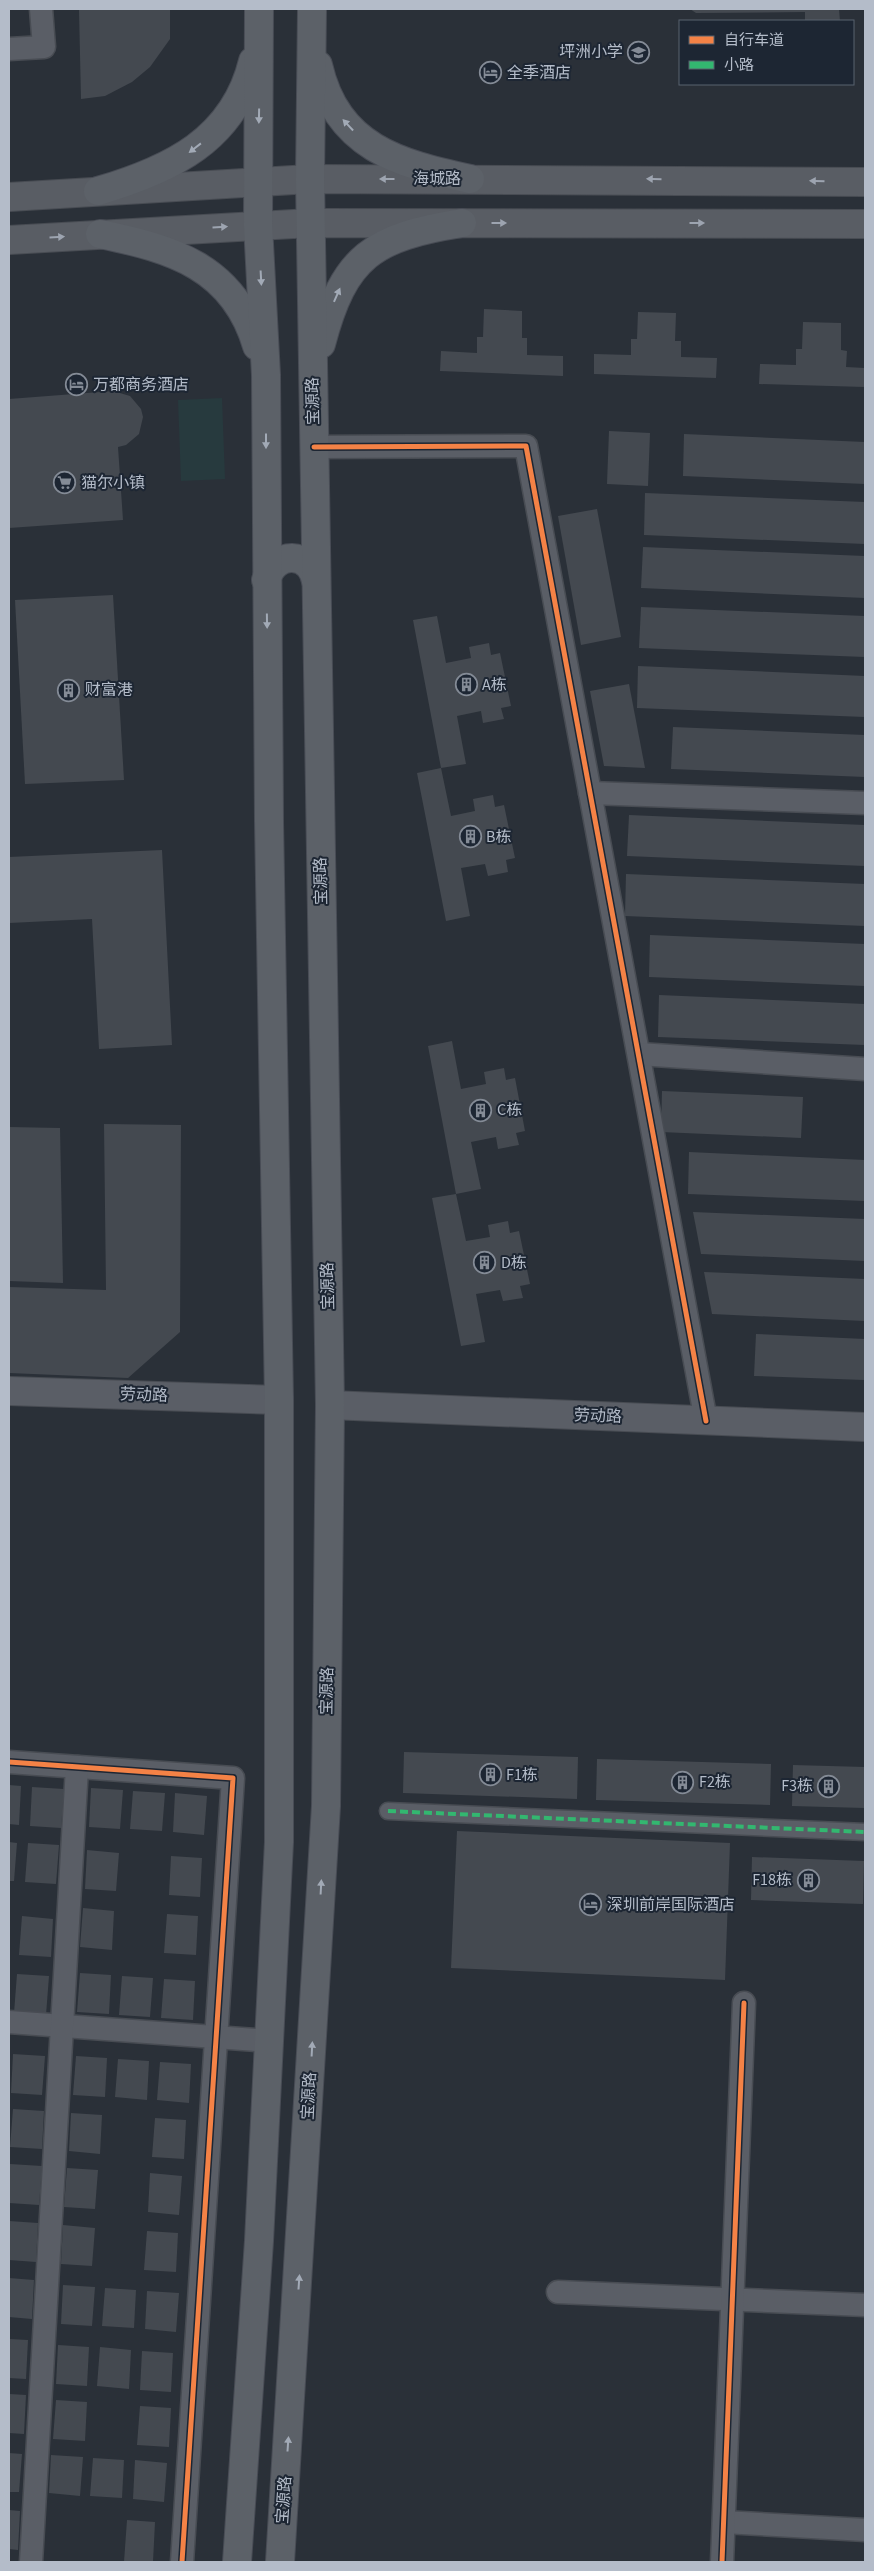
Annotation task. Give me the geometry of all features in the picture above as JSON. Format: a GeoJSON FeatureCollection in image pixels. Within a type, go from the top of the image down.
{"type":"FeatureCollection","features":[{"type":"Feature","properties":{"kind":"main road"},"geometry":{"type":"LineString","coordinates":[[237,2562],[259,2241],[279,1842],[278,1400],[266,580],[266,375],[258,225],[259,20]]}},
{"type":"Feature","properties":{"kind":"main road"},"geometry":{"type":"LineString","coordinates":[[98,191],[138,179],[164,168],[192,151],[217,130],[236,104],[250,73],[259,20]]}},
{"type":"Feature","properties":{"kind":"main road"},"geometry":{"type":"LineString","coordinates":[[312,22],[322,81],[332,105],[347,125],[365,142],[388,156],[413,166],[470,179]]}},
{"type":"Feature","properties":{"kind":"main road","name":"宝源路"},"geometry":{"type":"LineString","coordinates":[[280,2562],[326,1806],[330,1406],[310,179],[312,22]]}},
{"type":"Feature","properties":{"kind":"main road","name":"海城路"},"geometry":{"type":"LineString","coordinates":[[9,197],[258,180],[310,179],[865,182]]}},
{"type":"Feature","properties":{"kind":"main road"},"geometry":{"type":"LineString","coordinates":[[9,240],[311,223],[865,224]]}},
{"type":"Feature","properties":{"kind":"main road"},"geometry":{"type":"LineString","coordinates":[[313,375],[328,315],[353,267],[373,250],[400,237],[424,229],[462,223]]}},
{"type":"Feature","properties":{"kind":"main road"},"geometry":{"type":"LineString","coordinates":[[100,234],[149,244],[174,253],[218,279],[236,299],[252,329],[266,375]]}},
{"type":"Feature","properties":{"kind":"main road"},"geometry":{"type":"LineString","coordinates":[[266,580],[272,566],[288,558],[304,561],[315,573],[316,581]]}},
{"type":"Feature","properties":{"kind":"street"},"geometry":{"type":"LineString","coordinates":[[9,49],[44,47],[42,9]]}},
{"type":"Feature","properties":{"kind":"street"},"geometry":{"type":"LineString","coordinates":[[314,447],[526,446],[706,1421]]}},
{"type":"Feature","properties":{"kind":"street"},"geometry":{"type":"LineString","coordinates":[[590,793],[865,803]]}},
{"type":"Feature","properties":{"kind":"street"},"geometry":{"type":"LineString","coordinates":[[639,1054],[865,1069]]}},
{"type":"Feature","properties":{"kind":"street","name":"劳动路"},"geometry":{"type":"LineString","coordinates":[[9,1391],[278,1400]]}},
{"type":"Feature","properties":{"kind":"street","name":"劳动路"},"geometry":{"type":"LineString","coordinates":[[330,1406],[865,1427]]}},
{"type":"Feature","properties":{"kind":"street"},"geometry":{"type":"LineString","coordinates":[[9,1762],[233,1778],[182,2562]]}},
{"type":"Feature","properties":{"kind":"street"},"geometry":{"type":"LineString","coordinates":[[31,2562],[77,1766]]}},
{"type":"Feature","properties":{"kind":"street"},"geometry":{"type":"LineString","coordinates":[[388,1811],[865,1832]]}},
{"type":"Feature","properties":{"kind":"street"},"geometry":{"type":"LineString","coordinates":[[722,2562],[744,2003]]}},
{"type":"Feature","properties":{"kind":"street"},"geometry":{"type":"LineString","coordinates":[[9,2022],[269,2041]]}},
{"type":"Feature","properties":{"kind":"street"},"geometry":{"type":"LineString","coordinates":[[558,2292],[865,2305]]}},
{"type":"Feature","properties":{"kind":"street"},"geometry":{"type":"LineString","coordinates":[[724,2522],[865,2530]]}},
{"type":"Feature","properties":{"kind":"green space"},"geometry":{"type":"Polygon","coordinates":[[[222,398],[225,479],[181,481],[178,400],[222,398]]]}},
{"type":"Feature","properties":{"kind":"building"},"geometry":{"type":"Polygon","coordinates":[[[79,9],[170,9],[170,39],[150,67],[132,82],[105,96],[81,99],[79,9]]]}},
{"type":"Feature","properties":{"kind":"building"},"geometry":{"type":"Polygon","coordinates":[[[690,9],[839,9],[840,20],[805,20],[805,12],[696,13],[690,9]]]}},
{"type":"Feature","properties":{"kind":"building"},"geometry":{"type":"Polygon","coordinates":[[[484,309],[522,311],[522,338],[527,338],[527,355],[563,356],[563,376],[440,371],[441,351],[477,353],[477,337],[483,337],[484,309]]]}},
{"type":"Feature","properties":{"kind":"building"},"geometry":{"type":"Polygon","coordinates":[[[638,312],[676,313],[675,341],[681,341],[681,357],[717,358],[716,378],[594,374],[594,354],[631,355],[631,339],[637,339],[638,312]]]}},
{"type":"Feature","properties":{"kind":"building"},"geometry":{"type":"Polygon","coordinates":[[[803,322],[841,323],[841,350],[847,351],[846,367],[865,368],[865,387],[759,384],[760,364],[796,365],[796,349],[802,349],[803,322]]]}},
{"type":"Feature","properties":{"kind":"building","name":"猫尔小镇"},"geometry":{"type":"Polygon","coordinates":[[[113,391],[130,396],[141,409],[143,417],[139,434],[126,445],[118,447],[123,520],[9,528],[9,399],[113,391]]]}},
{"type":"Feature","properties":{"kind":"building"},"geometry":{"type":"Polygon","coordinates":[[[609,431],[650,433],[648,486],[607,484],[609,431]]]}},
{"type":"Feature","properties":{"kind":"building"},"geometry":{"type":"Polygon","coordinates":[[[684,434],[865,442],[865,484],[683,476],[684,434]]]}},
{"type":"Feature","properties":{"kind":"building"},"geometry":{"type":"Polygon","coordinates":[[[645,493],[865,502],[865,544],[644,535],[645,493]]]}},
{"type":"Feature","properties":{"kind":"building"},"geometry":{"type":"Polygon","coordinates":[[[597,509],[621,637],[581,645],[558,516],[597,509]]]}},
{"type":"Feature","properties":{"kind":"building"},"geometry":{"type":"Polygon","coordinates":[[[643,547],[865,556],[865,598],[641,588],[643,547]]]}},
{"type":"Feature","properties":{"kind":"building","name":"财富港"},"geometry":{"type":"Polygon","coordinates":[[[113,595],[124,780],[25,784],[15,600],[113,595]]]}},
{"type":"Feature","properties":{"kind":"building"},"geometry":{"type":"Polygon","coordinates":[[[641,607],[865,616],[865,657],[639,648],[641,607]]]}},
{"type":"Feature","properties":{"kind":"building","name":"A栋"},"geometry":{"type":"Polygon","coordinates":[[[437,616],[446,663],[471,658],[469,647],[489,643],[491,655],[500,653],[511,706],[501,708],[504,719],[483,723],[481,711],[457,716],[466,764],[441,768],[413,620],[437,616]]]}},
{"type":"Feature","properties":{"kind":"building"},"geometry":{"type":"Polygon","coordinates":[[[638,666],[865,676],[865,717],[637,708],[638,666]]]}},
{"type":"Feature","properties":{"kind":"building"},"geometry":{"type":"Polygon","coordinates":[[[629,684],[645,768],[604,766],[590,691],[629,684]]]}},
{"type":"Feature","properties":{"kind":"building"},"geometry":{"type":"Polygon","coordinates":[[[673,727],[865,735],[865,777],[671,769],[673,727]]]}},
{"type":"Feature","properties":{"kind":"building","name":"B栋"},"geometry":{"type":"Polygon","coordinates":[[[441,768],[451,816],[475,811],[473,799],[493,795],[495,807],[504,805],[515,858],[506,860],[508,872],[488,876],[485,864],[461,868],[470,916],[446,921],[417,773],[441,768]]]}},
{"type":"Feature","properties":{"kind":"building"},"geometry":{"type":"Polygon","coordinates":[[[629,815],[865,825],[865,866],[627,856],[629,815]]]}},
{"type":"Feature","properties":{"kind":"building"},"geometry":{"type":"Polygon","coordinates":[[[162,850],[172,1045],[99,1049],[92,919],[9,923],[9,857],[162,850]]]}},
{"type":"Feature","properties":{"kind":"building"},"geometry":{"type":"Polygon","coordinates":[[[626,874],[865,884],[865,926],[625,916],[626,874]]]}},
{"type":"Feature","properties":{"kind":"building"},"geometry":{"type":"Polygon","coordinates":[[[650,935],[865,944],[865,986],[649,977],[650,935]]]}},
{"type":"Feature","properties":{"kind":"building"},"geometry":{"type":"Polygon","coordinates":[[[659,995],[865,1004],[865,1045],[658,1037],[659,995]]]}},
{"type":"Feature","properties":{"kind":"building","name":"C栋"},"geometry":{"type":"Polygon","coordinates":[[[452,1041],[461,1089],[486,1084],[484,1072],[504,1068],[506,1080],[515,1078],[525,1131],[516,1133],[519,1145],[498,1149],[496,1137],[471,1142],[481,1189],[456,1194],[428,1046],[452,1041]]]}},
{"type":"Feature","properties":{"kind":"building"},"geometry":{"type":"Polygon","coordinates":[[[662,1091],[803,1097],[801,1138],[661,1132],[662,1091]]]}},
{"type":"Feature","properties":{"kind":"building"},"geometry":{"type":"Polygon","coordinates":[[[104,1124],[181,1125],[180,1332],[128,1378],[9,1373],[9,1287],[106,1290],[104,1124]]]}},
{"type":"Feature","properties":{"kind":"building"},"geometry":{"type":"Polygon","coordinates":[[[9,1127],[60,1128],[63,1283],[9,1281],[9,1127]]]}},
{"type":"Feature","properties":{"kind":"building"},"geometry":{"type":"Polygon","coordinates":[[[689,1152],[865,1160],[865,1201],[688,1194],[689,1152]]]}},
{"type":"Feature","properties":{"kind":"building","name":"D栋"},"geometry":{"type":"Polygon","coordinates":[[[456,1194],[466,1241],[490,1237],[488,1225],[508,1221],[510,1233],[519,1231],[530,1284],[520,1286],[523,1298],[503,1301],[500,1290],[476,1294],[485,1342],[461,1346],[432,1198],[456,1194]]]}},
{"type":"Feature","properties":{"kind":"building"},"geometry":{"type":"Polygon","coordinates":[[[693,1212],[865,1219],[865,1261],[701,1254],[693,1212]]]}},
{"type":"Feature","properties":{"kind":"building"},"geometry":{"type":"Polygon","coordinates":[[[704,1272],[865,1279],[865,1321],[712,1314],[704,1272]]]}},
{"type":"Feature","properties":{"kind":"building"},"geometry":{"type":"Polygon","coordinates":[[[756,1334],[865,1339],[864,1380],[754,1376],[756,1334]]]}},
{"type":"Feature","properties":{"kind":"building","name":"F1栋"},"geometry":{"type":"Polygon","coordinates":[[[404,1752],[578,1757],[577,1799],[403,1793],[404,1752]]]}},
{"type":"Feature","properties":{"kind":"building","name":"F2栋"},"geometry":{"type":"Polygon","coordinates":[[[597,1759],[771,1764],[770,1805],[596,1800],[597,1759]]]}},
{"type":"Feature","properties":{"kind":"building","name":"F3栋"},"geometry":{"type":"Polygon","coordinates":[[[793,1765],[865,1767],[865,1808],[792,1806],[793,1765]]]}},
{"type":"Feature","properties":{"kind":"building"},"geometry":{"type":"Polygon","coordinates":[[[9,1785],[21,1786],[19,1825],[9,1824],[9,1785]]]}},
{"type":"Feature","properties":{"kind":"building"},"geometry":{"type":"Polygon","coordinates":[[[32,1787],[64,1789],[61,1828],[30,1826],[32,1787]]]}},
{"type":"Feature","properties":{"kind":"building"},"geometry":{"type":"Polygon","coordinates":[[[91,1788],[123,1790],[120,1829],[89,1827],[91,1788]]]}},
{"type":"Feature","properties":{"kind":"building"},"geometry":{"type":"Polygon","coordinates":[[[133,1791],[165,1793],[162,1831],[130,1829],[133,1791]]]}},
{"type":"Feature","properties":{"kind":"building"},"geometry":{"type":"Polygon","coordinates":[[[175,1793],[207,1796],[204,1835],[173,1832],[175,1793]]]}},
{"type":"Feature","properties":{"kind":"building","name":"深圳前岸国际酒店"},"geometry":{"type":"Polygon","coordinates":[[[457,1831],[730,1843],[725,1980],[451,1968],[457,1831]]]}},
{"type":"Feature","properties":{"kind":"building"},"geometry":{"type":"Polygon","coordinates":[[[9,1842],[17,1843],[14,1881],[9,1881],[9,1842]]]}},
{"type":"Feature","properties":{"kind":"building"},"geometry":{"type":"Polygon","coordinates":[[[28,1843],[59,1845],[56,1884],[25,1882],[28,1843]]]}},
{"type":"Feature","properties":{"kind":"building"},"geometry":{"type":"Polygon","coordinates":[[[87,1850],[119,1853],[116,1891],[85,1889],[87,1850]]]}},
{"type":"Feature","properties":{"kind":"building"},"geometry":{"type":"Polygon","coordinates":[[[171,1856],[202,1858],[200,1897],[169,1895],[171,1856]]]}},
{"type":"Feature","properties":{"kind":"building","name":"F18栋"},"geometry":{"type":"Polygon","coordinates":[[[752,1857],[864,1861],[863,1904],[751,1900],[752,1857]]]}},
{"type":"Feature","properties":{"kind":"building"},"geometry":{"type":"Polygon","coordinates":[[[83,1908],[114,1911],[112,1950],[80,1947],[83,1908]]]}},
{"type":"Feature","properties":{"kind":"building"},"geometry":{"type":"Polygon","coordinates":[[[167,1914],[198,1916],[196,1955],[164,1953],[167,1914]]]}},
{"type":"Feature","properties":{"kind":"building"},"geometry":{"type":"Polygon","coordinates":[[[22,1916],[53,1919],[51,1957],[19,1955],[22,1916]]]}},
{"type":"Feature","properties":{"kind":"building"},"geometry":{"type":"Polygon","coordinates":[[[80,1973],[111,1975],[109,2014],[77,2012],[80,1973]]]}},
{"type":"Feature","properties":{"kind":"building"},"geometry":{"type":"Polygon","coordinates":[[[17,1974],[49,1976],[46,2015],[14,2013],[17,1974]]]}},
{"type":"Feature","properties":{"kind":"building"},"geometry":{"type":"Polygon","coordinates":[[[122,1976],[153,1978],[150,2017],[119,2015],[122,1976]]]}},
{"type":"Feature","properties":{"kind":"building"},"geometry":{"type":"Polygon","coordinates":[[[164,1979],[195,1981],[193,2020],[161,2018],[164,1979]]]}},
{"type":"Feature","properties":{"kind":"building"},"geometry":{"type":"Polygon","coordinates":[[[13,2054],[45,2056],[42,2095],[11,2093],[13,2054]]]}},
{"type":"Feature","properties":{"kind":"building"},"geometry":{"type":"Polygon","coordinates":[[[76,2056],[107,2058],[105,2097],[73,2095],[76,2056]]]}},
{"type":"Feature","properties":{"kind":"building"},"geometry":{"type":"Polygon","coordinates":[[[118,2059],[149,2061],[147,2100],[115,2097],[118,2059]]]}},
{"type":"Feature","properties":{"kind":"building"},"geometry":{"type":"Polygon","coordinates":[[[160,2062],[191,2064],[189,2103],[157,2100],[160,2062]]]}},
{"type":"Feature","properties":{"kind":"building"},"geometry":{"type":"Polygon","coordinates":[[[13,2109],[44,2111],[42,2149],[10,2147],[13,2109]]]}},
{"type":"Feature","properties":{"kind":"building"},"geometry":{"type":"Polygon","coordinates":[[[71,2113],[102,2115],[100,2154],[69,2151],[71,2113]]]}},
{"type":"Feature","properties":{"kind":"building"},"geometry":{"type":"Polygon","coordinates":[[[155,2118],[186,2120],[184,2159],[152,2157],[155,2118]]]}},
{"type":"Feature","properties":{"kind":"building"},"geometry":{"type":"Polygon","coordinates":[[[10,2164],[42,2166],[39,2205],[9,2203],[10,2164]]]}},
{"type":"Feature","properties":{"kind":"building"},"geometry":{"type":"Polygon","coordinates":[[[67,2168],[98,2170],[95,2209],[64,2207],[67,2168]]]}},
{"type":"Feature","properties":{"kind":"building"},"geometry":{"type":"Polygon","coordinates":[[[150,2173],[182,2176],[179,2215],[148,2212],[150,2173]]]}},
{"type":"Feature","properties":{"kind":"building"},"geometry":{"type":"Polygon","coordinates":[[[9,2221],[38,2223],[36,2262],[9,2260],[9,2221]]]}},
{"type":"Feature","properties":{"kind":"building"},"geometry":{"type":"Polygon","coordinates":[[[63,2225],[95,2228],[92,2266],[61,2264],[63,2225]]]}},
{"type":"Feature","properties":{"kind":"building"},"geometry":{"type":"Polygon","coordinates":[[[147,2231],[178,2233],[176,2272],[144,2270],[147,2231]]]}},
{"type":"Feature","properties":{"kind":"building"},"geometry":{"type":"Polygon","coordinates":[[[9,2278],[34,2280],[32,2319],[9,2317],[9,2278]]]}},
{"type":"Feature","properties":{"kind":"building"},"geometry":{"type":"Polygon","coordinates":[[[63,2285],[95,2287],[92,2326],[61,2324],[63,2285]]]}},
{"type":"Feature","properties":{"kind":"building"},"geometry":{"type":"Polygon","coordinates":[[[105,2288],[136,2290],[134,2328],[102,2326],[105,2288]]]}},
{"type":"Feature","properties":{"kind":"building"},"geometry":{"type":"Polygon","coordinates":[[[147,2291],[179,2293],[176,2332],[145,2329],[147,2291]]]}},
{"type":"Feature","properties":{"kind":"building"},"geometry":{"type":"Polygon","coordinates":[[[9,2339],[28,2340],[26,2379],[9,2378],[9,2339]]]}},
{"type":"Feature","properties":{"kind":"building"},"geometry":{"type":"Polygon","coordinates":[[[58,2345],[89,2347],[87,2386],[56,2384],[58,2345]]]}},
{"type":"Feature","properties":{"kind":"building"},"geometry":{"type":"Polygon","coordinates":[[[100,2347],[131,2350],[129,2389],[97,2386],[100,2347]]]}},
{"type":"Feature","properties":{"kind":"building"},"geometry":{"type":"Polygon","coordinates":[[[142,2351],[173,2353],[171,2392],[140,2390],[142,2351]]]}},
{"type":"Feature","properties":{"kind":"building"},"geometry":{"type":"Polygon","coordinates":[[[9,2394],[26,2395],[24,2434],[9,2433],[9,2394]]]}},
{"type":"Feature","properties":{"kind":"building"},"geometry":{"type":"Polygon","coordinates":[[[56,2400],[87,2402],[85,2441],[53,2439],[56,2400]]]}},
{"type":"Feature","properties":{"kind":"building"},"geometry":{"type":"Polygon","coordinates":[[[140,2406],[171,2408],[169,2447],[137,2445],[140,2406]]]}},
{"type":"Feature","properties":{"kind":"building"},"geometry":{"type":"Polygon","coordinates":[[[9,2453],[22,2454],[19,2492],[9,2492],[9,2453]]]}},
{"type":"Feature","properties":{"kind":"building"},"geometry":{"type":"Polygon","coordinates":[[[51,2455],[83,2457],[80,2496],[49,2493],[51,2455]]]}},
{"type":"Feature","properties":{"kind":"building"},"geometry":{"type":"Polygon","coordinates":[[[93,2458],[124,2460],[122,2498],[90,2496],[93,2458]]]}},
{"type":"Feature","properties":{"kind":"building"},"geometry":{"type":"Polygon","coordinates":[[[135,2460],[167,2463],[164,2502],[133,2499],[135,2460]]]}},
{"type":"Feature","properties":{"kind":"building"},"geometry":{"type":"Polygon","coordinates":[[[9,2510],[20,2511],[18,2550],[9,2549],[9,2510]]]}},
{"type":"Feature","properties":{"kind":"building"},"geometry":{"type":"Polygon","coordinates":[[[127,2520],[155,2522],[153,2562],[124,2562],[127,2520]]]}},
{"type":"Feature","properties":{"kind":"marked path"},"geometry":{"type":"LineString","coordinates":[[388,1811],[865,1832]]}},
{"type":"Feature","properties":{"kind":"cycle path"},"geometry":{"type":"LineString","coordinates":[[314,447],[526,446],[706,1421]]}},
{"type":"Feature","properties":{"kind":"cycle path"},"geometry":{"type":"LineString","coordinates":[[9,1762],[233,1778],[182,2562]]}},
{"type":"Feature","properties":{"kind":"cycle path"},"geometry":{"type":"LineString","coordinates":[[722,2562],[744,2003]]}},
{"type":"Feature","properties":{"kind":"place","name":"坪洲小学"},"geometry":{"type":"Point","coordinates":[639,52]}},
{"type":"Feature","properties":{"kind":"place","name":"全季酒店"},"geometry":{"type":"Point","coordinates":[491,73]}},
{"type":"Feature","properties":{"kind":"place","name":"万都商务酒店"},"geometry":{"type":"Point","coordinates":[77,385]}},
{"type":"Feature","properties":{"kind":"place","name":"猫尔小镇"},"geometry":{"type":"Point","coordinates":[65,483]}},
{"type":"Feature","properties":{"kind":"place","name":"A栋"},"geometry":{"type":"Point","coordinates":[466,685]}},
{"type":"Feature","properties":{"kind":"place","name":"财富港"},"geometry":{"type":"Point","coordinates":[69,690]}},
{"type":"Feature","properties":{"kind":"place","name":"B栋"},"geometry":{"type":"Point","coordinates":[470,837]}},
{"type":"Feature","properties":{"kind":"place","name":"C栋"},"geometry":{"type":"Point","coordinates":[481,1110]}},
{"type":"Feature","properties":{"kind":"place","name":"D栋"},"geometry":{"type":"Point","coordinates":[485,1263]}},
{"type":"Feature","properties":{"kind":"place","name":"F1栋"},"geometry":{"type":"Point","coordinates":[490,1775]}},
{"type":"Feature","properties":{"kind":"place","name":"F2栋"},"geometry":{"type":"Point","coordinates":[683,1782]}},
{"type":"Feature","properties":{"kind":"place","name":"F3栋"},"geometry":{"type":"Point","coordinates":[829,1786]}},
{"type":"Feature","properties":{"kind":"place","name":"F18栋"},"geometry":{"type":"Point","coordinates":[808,1880]}},
{"type":"Feature","properties":{"kind":"place","name":"深圳前岸国际酒店"},"geometry":{"type":"Point","coordinates":[591,1905]}}]}
